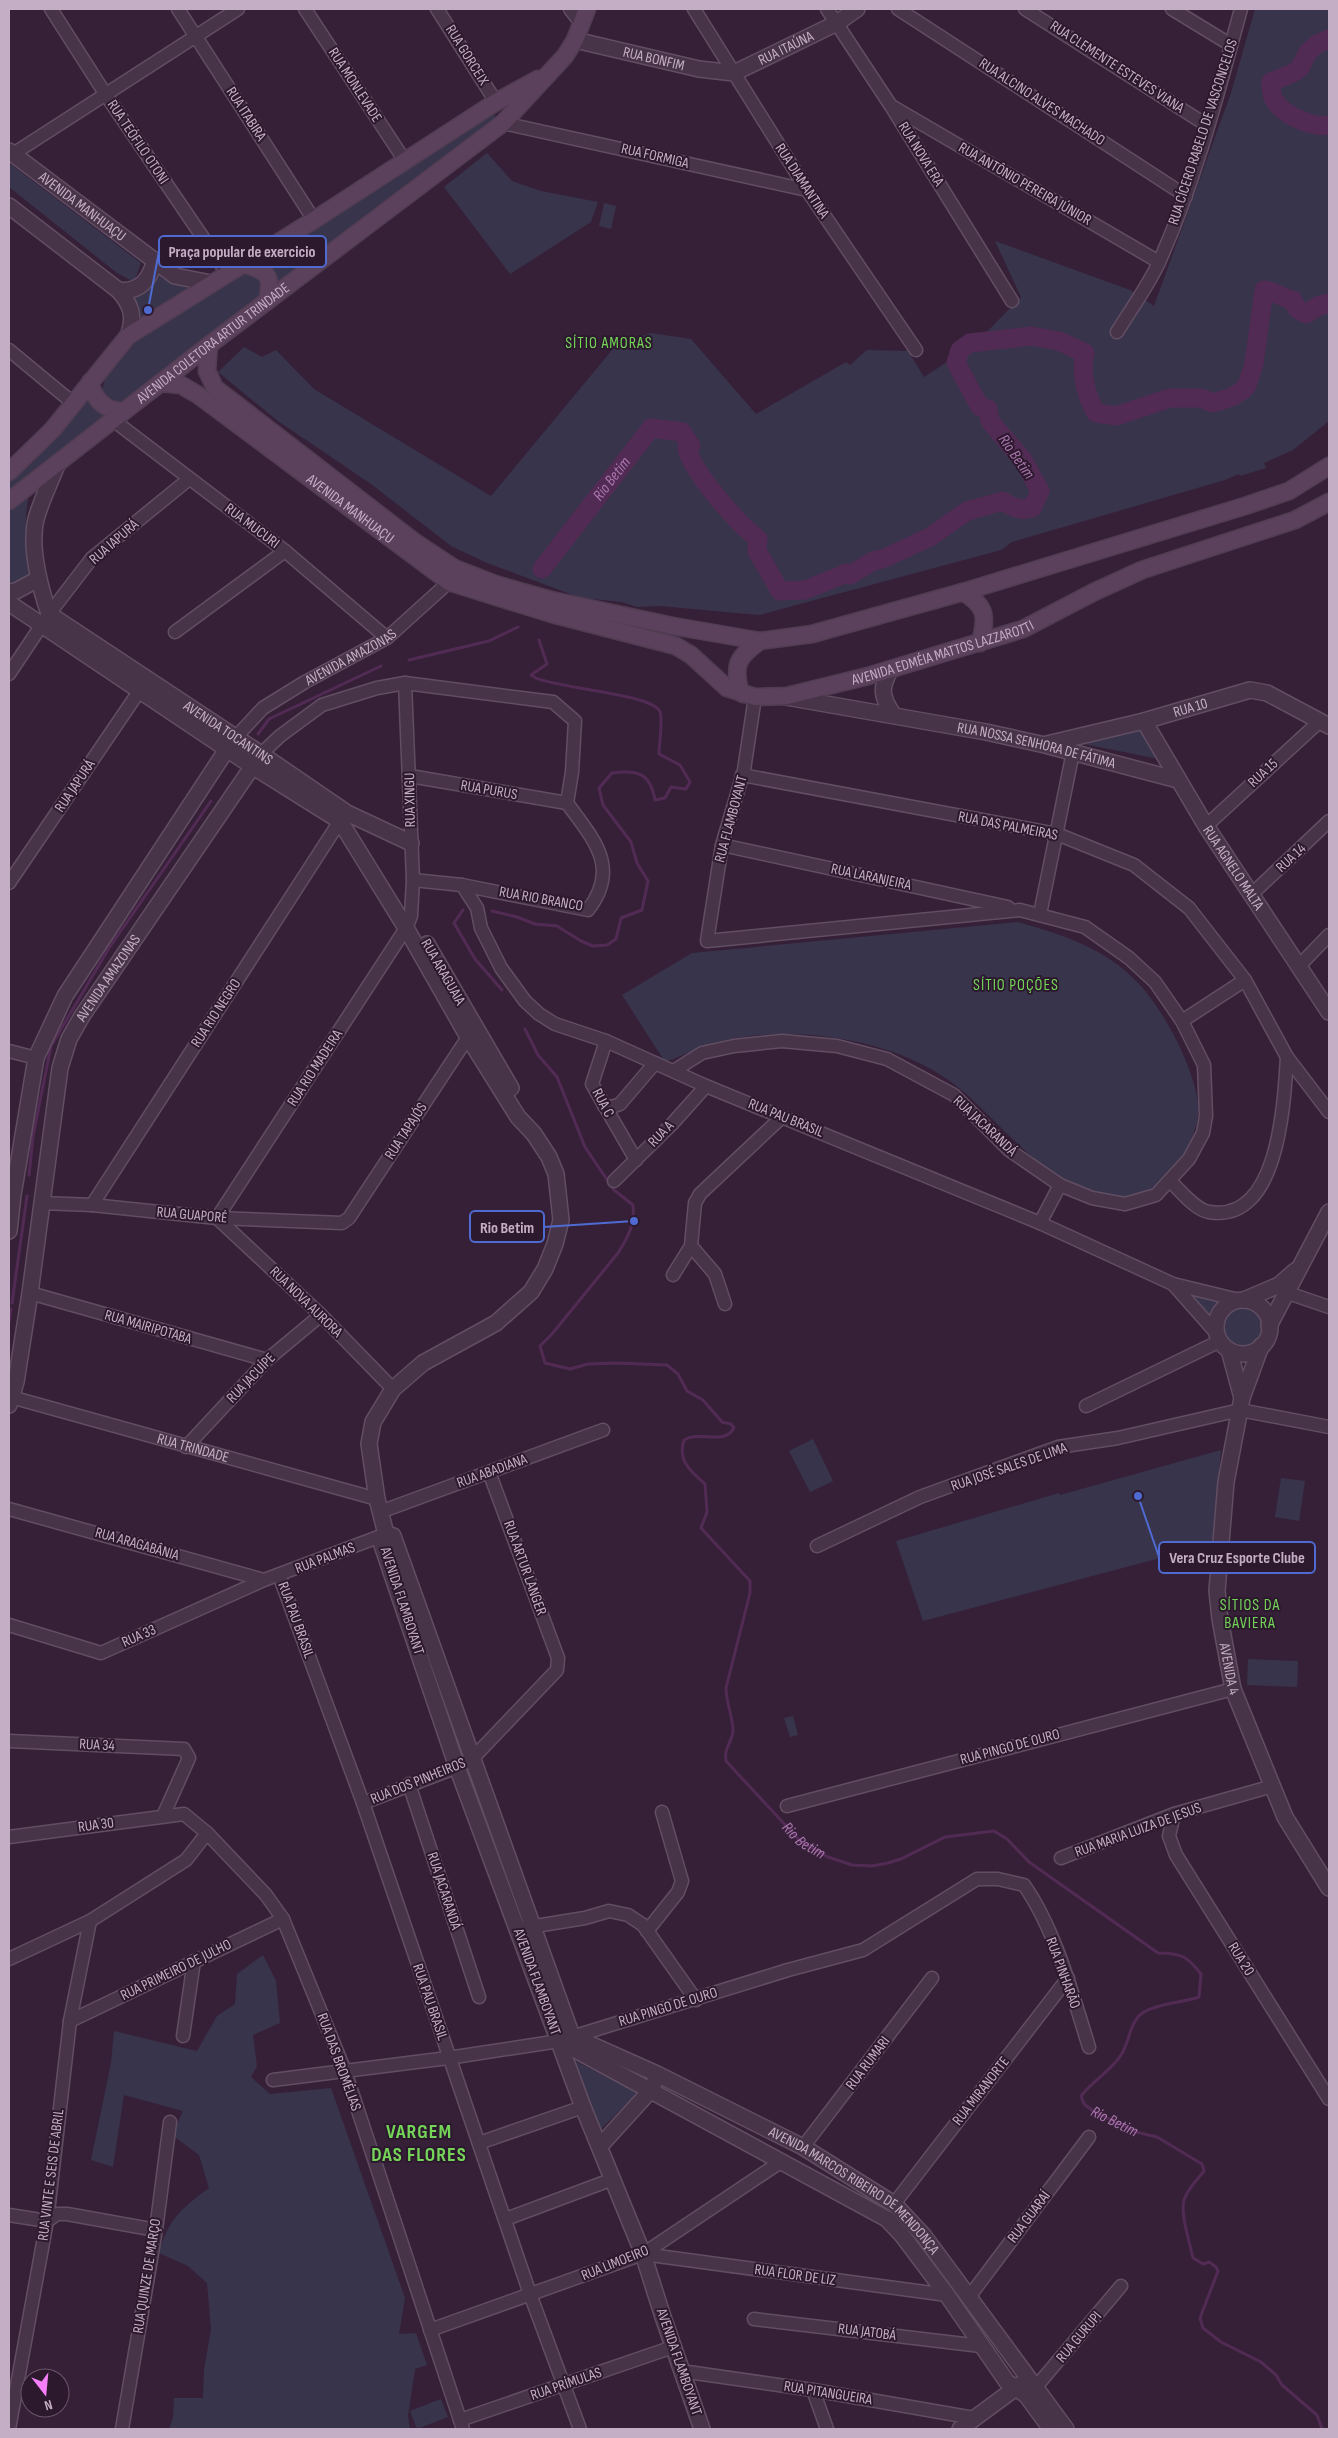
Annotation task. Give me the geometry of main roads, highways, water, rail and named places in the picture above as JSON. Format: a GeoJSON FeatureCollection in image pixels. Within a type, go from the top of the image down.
{"type":"FeatureCollection","features":[{"type":"Feature","properties":{"kind":"main road","name":"AVENIDA COLETORA ARTUR TRINDADE"},"geometry":{"type":"LineString","coordinates":[[9,501],[57,465],[82,442],[503,123],[552,70],[575,40],[584,16]]}},
{"type":"Feature","properties":{"kind":"main road","name":"AVENIDA COLETORA ARTUR TRINDADE"},"geometry":{"type":"LineString","coordinates":[[9,472],[53,429],[128,336],[314,220],[496,102],[552,70]]}},
{"type":"Feature","properties":{"kind":"main road"},"geometry":{"type":"LineString","coordinates":[[496,102],[503,114],[503,123]]}},
{"type":"Feature","properties":{"kind":"main road"},"geometry":{"type":"LineString","coordinates":[[243,264],[262,270],[269,278],[270,285],[267,301]]}},
{"type":"Feature","properties":{"kind":"main road","name":"AVENIDA MANHUAÇU"},"geometry":{"type":"LineString","coordinates":[[209,345],[208,371],[215,388],[416,543],[454,568],[498,592]]}},
{"type":"Feature","properties":{"kind":"main road"},"geometry":{"type":"LineString","coordinates":[[90,382],[99,402],[118,415]]}},
{"type":"Feature","properties":{"kind":"main road","name":"AVENIDA MANHUAÇU"},"geometry":{"type":"LineString","coordinates":[[160,383],[180,385],[198,396],[449,582],[498,592],[552,607]]}},
{"type":"Feature","properties":{"kind":"main road"},"geometry":{"type":"LineString","coordinates":[[552,607],[760,641],[812,634],[963,592],[1289,491],[1329,466]]}},
{"type":"Feature","properties":{"kind":"main road","name":"AVENIDA EDMÉIA MATTOS LAZZAROTTI"},"geometry":{"type":"LineString","coordinates":[[552,607],[676,646],[691,655],[727,688],[749,695],[781,696],[891,669],[1023,629],[1094,592],[1142,570],[1295,520],[1329,502]]}},
{"type":"Feature","properties":{"kind":"main road"},"geometry":{"type":"LineString","coordinates":[[963,592],[976,599],[982,607],[985,624],[980,643]]}},
{"type":"Feature","properties":{"kind":"main road"},"geometry":{"type":"LineString","coordinates":[[749,695],[740,691],[736,674],[738,664],[740,657],[760,641]]}},
{"type":"Feature","properties":{"kind":"waterway","name":"Rio Betim"},"geometry":{"type":"LineString","coordinates":[[1329,39],[1317,44],[1308,52],[1300,68],[1271,82],[1274,99],[1285,112],[1307,123],[1329,125]]}},
{"type":"Feature","properties":{"kind":"waterway","name":"Rio Betim"},"geometry":{"type":"LineString","coordinates":[[542,569],[651,428],[682,432],[691,446],[687,449],[691,459],[707,484],[728,510],[758,539],[757,551],[780,591],[805,590],[847,573],[850,575],[873,561],[885,558],[930,537],[967,511],[1003,501],[1017,508],[1032,508],[1040,491],[1023,460],[990,421],[988,409],[980,407],[956,363],[960,350],[970,343],[1032,336],[1059,341],[1085,353],[1084,376],[1092,406],[1096,413],[1116,416],[1170,398],[1201,398],[1213,403],[1232,397],[1243,390],[1247,385],[1254,364],[1264,290],[1293,300],[1297,309],[1306,314],[1318,306],[1329,303]]}},
{"type":"Feature","properties":{"kind":"waterway"},"geometry":{"type":"LineString","coordinates":[[409,660],[489,641],[518,627]]}},
{"type":"Feature","properties":{"kind":"waterway","name":"Rio Betim"},"geometry":{"type":"LineString","coordinates":[[492,911],[535,924],[557,926],[593,946],[607,945],[616,939],[621,918],[642,910],[648,881],[637,863],[631,842],[603,805],[599,788],[612,773],[635,773],[646,778],[653,791],[655,800],[665,798],[671,787],[686,789],[690,782],[680,765],[659,754],[661,716],[654,706],[623,696],[547,682],[531,675],[547,664],[539,640]]}},
{"type":"Feature","properties":{"kind":"waterway"},"geometry":{"type":"LineString","coordinates":[[258,734],[269,719],[381,666]]}},
{"type":"Feature","properties":{"kind":"waterway"},"geometry":{"type":"LineString","coordinates":[[29,1175],[33,1136],[51,1046],[109,948],[211,801]]}},
{"type":"Feature","properties":{"kind":"waterway","name":"Rio Betim"},"geometry":{"type":"LineString","coordinates":[[463,910],[454,923],[475,959],[502,990]]}},
{"type":"Feature","properties":{"kind":"waterway","name":"Rio Betim"},"geometry":{"type":"LineString","coordinates":[[525,1029],[538,1055],[557,1077],[585,1147],[614,1190],[633,1205],[633,1219],[630,1230],[618,1253],[540,1346],[545,1363],[570,1369],[588,1364],[667,1365],[678,1374],[687,1391],[703,1400],[722,1422],[731,1424],[734,1428],[724,1436],[690,1437],[684,1440],[682,1447],[682,1454],[687,1465],[705,1484],[707,1512],[701,1528],[750,1581],[750,1593],[726,1688],[733,1731],[726,1752],[726,1761],[801,1842],[828,1857],[852,1865],[872,1866],[901,1859],[945,1837],[994,1831],[1007,1839],[1029,1862],[1158,1953],[1178,1955],[1187,1959],[1196,1968],[1201,1974],[1199,1997],[1150,2009],[1139,2016],[1117,2061],[1081,2096],[1084,2104],[1093,2111],[1136,2132],[1157,2137],[1202,2164],[1204,2171],[1188,2192],[1183,2206],[1184,2220],[1193,2258],[1203,2264],[1209,2262],[1218,2271],[1200,2318],[1203,2328],[1221,2342],[1261,2362],[1276,2375],[1282,2385],[1317,2415],[1322,2429]]}},
{"type":"Feature","properties":{"kind":"waterway"},"geometry":{"type":"LineString","coordinates":[[12,1303],[27,1196]]}},
{"type":"Feature","properties":{"kind":"waterway"},"geometry":{"type":"LineString","coordinates":[[9,1322],[11,1309]]}},
{"type":"Feature","properties":{"kind":"place","name":"Praça popular de exercicio"},"geometry":{"type":"Point","coordinates":[148,310]}},
{"type":"Feature","properties":{"kind":"place","name":"Rio Betim"},"geometry":{"type":"Point","coordinates":[634,1221]}},
{"type":"Feature","properties":{"kind":"place","name":"Vera Cruz Esporte Clube"},"geometry":{"type":"Point","coordinates":[1138,1496]}},
{"type":"Feature","properties":{"kind":"district","name":"SÍTIO AMORAS"},"geometry":{"type":"Point","coordinates":[609,343]}},
{"type":"Feature","properties":{"kind":"district","name":"SÍTIO POÇÕES"},"geometry":{"type":"Point","coordinates":[1016,985]}},
{"type":"Feature","properties":{"kind":"district","name":"SÍTIOS DA BAVIERA"},"geometry":{"type":"Point","coordinates":[1250,1614]}},
{"type":"Feature","properties":{"kind":"district","name":"VARGEM DAS FLORES"},"geometry":{"type":"Point","coordinates":[419,2144]}}]}
